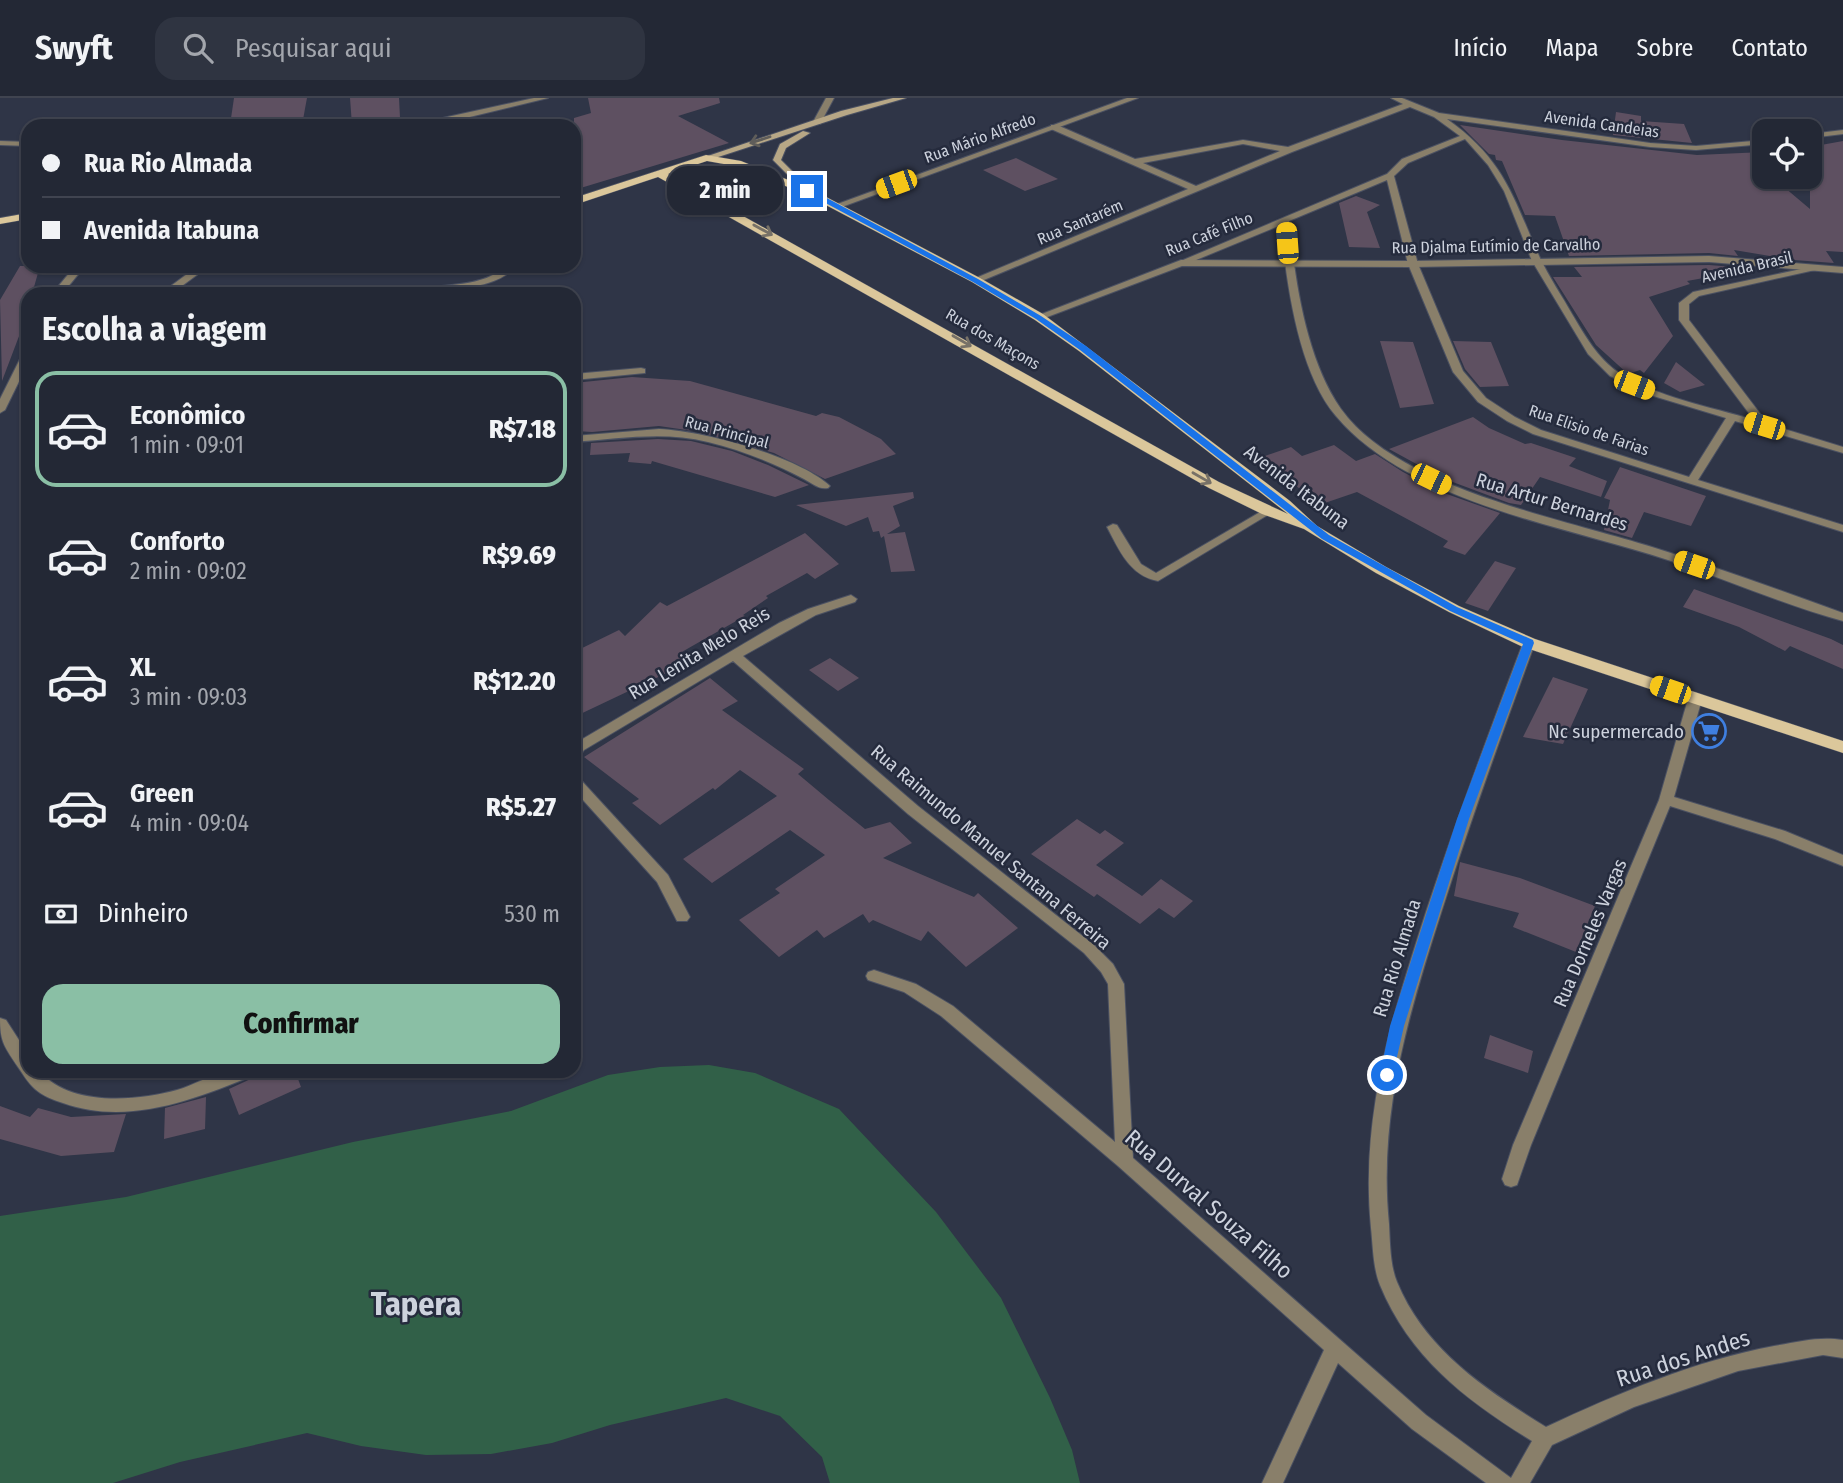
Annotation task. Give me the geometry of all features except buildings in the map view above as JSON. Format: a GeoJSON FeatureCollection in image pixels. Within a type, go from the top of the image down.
{"type":"FeatureCollection","features":[{"type":"Feature","properties":{"kind":"main road","name":"Avenida Itabuna"},"geometry":{"type":"LineString","coordinates":[[706,158],[902,98]]}},
{"type":"Feature","properties":{"kind":"main road","name":"Avenida Itabuna"},"geometry":{"type":"LineString","coordinates":[[807,191],[782,168],[777,160],[778,152],[796,137],[873,107]]}},
{"type":"Feature","properties":{"kind":"main road","name":"Avenida Itabuna"},"geometry":{"type":"LineString","coordinates":[[706,158],[737,163],[807,191],[976,280],[1039,317],[1083,348],[1190,453],[1285,504],[1312,528],[1454,609],[1529,643],[1843,747]]}},
{"type":"Feature","properties":{"kind":"main road"},"geometry":{"type":"LineString","coordinates":[[581,200],[706,158]]}},
{"type":"Feature","properties":{"kind":"main road","name":"Rua dos Maçons"},"geometry":{"type":"LineString","coordinates":[[660,174],[1190,453],[1267,511],[1312,528]]}},
{"type":"Feature","properties":{"kind":"main road"},"geometry":{"type":"LineString","coordinates":[[0,221],[21,217]]}},
{"type":"Feature","properties":{"kind":"street"},"geometry":{"type":"LineString","coordinates":[[457,119],[544,98]]}},
{"type":"Feature","properties":{"kind":"street"},"geometry":{"type":"LineString","coordinates":[[817,122],[830,98]]}},
{"type":"Feature","properties":{"kind":"street","name":"Rua Mário Alfredo"},"geometry":{"type":"LineString","coordinates":[[836,206],[1134,98]]}},
{"type":"Feature","properties":{"kind":"street"},"geometry":{"type":"LineString","coordinates":[[1395,98],[1437,115],[1466,136],[1491,164],[1508,191],[1537,261],[1592,352],[1614,374],[1654,393],[1843,450]]}},
{"type":"Feature","properties":{"kind":"street","name":"Rua Santarém"},"geometry":{"type":"LineString","coordinates":[[976,280],[1289,150],[1411,104]]}},
{"type":"Feature","properties":{"kind":"street","name":"Avenida Candeias"},"geometry":{"type":"LineString","coordinates":[[1437,115],[1650,145],[1696,148],[1752,143]]}},
{"type":"Feature","properties":{"kind":"street"},"geometry":{"type":"LineString","coordinates":[[1054,127],[1196,189]]}},
{"type":"Feature","properties":{"kind":"street"},"geometry":{"type":"LineString","coordinates":[[1822,135],[1843,132]]}},
{"type":"Feature","properties":{"kind":"street","name":"Rua Café Filho"},"geometry":{"type":"LineString","coordinates":[[1039,317],[1285,222],[1390,176],[1405,161],[1466,136]]}},
{"type":"Feature","properties":{"kind":"street"},"geometry":{"type":"LineString","coordinates":[[1134,162],[1243,142],[1289,150]]}},
{"type":"Feature","properties":{"kind":"street"},"geometry":{"type":"LineString","coordinates":[[0,144],[21,144]]}},
{"type":"Feature","properties":{"kind":"street","name":"Rua Elisio de Farias"},"geometry":{"type":"LineString","coordinates":[[1390,176],[1413,264],[1458,372],[1482,400],[1537,432],[1843,529]]}},
{"type":"Feature","properties":{"kind":"street","name":"Rua Artur Bernardes"},"geometry":{"type":"LineString","coordinates":[[1285,222],[1289,264],[1317,379],[1339,414],[1370,443],[1407,467],[1454,490],[1644,548],[1843,617]]}},
{"type":"Feature","properties":{"kind":"street","name":"Rua Djalma Eutímio de Carvalho"},"geometry":{"type":"LineString","coordinates":[[1181,263],[1413,264],[1709,259],[1812,268]]}},
{"type":"Feature","properties":{"kind":"street","name":"Avenida Brasil"},"geometry":{"type":"LineString","coordinates":[[1764,426],[1684,320],[1684,303],[1696,294],[1812,268],[1843,270]]}},
{"type":"Feature","properties":{"kind":"street"},"geometry":{"type":"LineString","coordinates":[[63,287],[74,273]]}},
{"type":"Feature","properties":{"kind":"street"},"geometry":{"type":"LineString","coordinates":[[175,287],[194,273]]}},
{"type":"Feature","properties":{"kind":"street"},"geometry":{"type":"LineString","coordinates":[[444,287],[488,281],[504,273]]}},
{"type":"Feature","properties":{"kind":"street"},"geometry":{"type":"LineString","coordinates":[[0,410],[21,367]]}},
{"type":"Feature","properties":{"kind":"street"},"geometry":{"type":"LineString","coordinates":[[581,376],[641,371]]}},
{"type":"Feature","properties":{"kind":"street"},"geometry":{"type":"LineString","coordinates":[[1692,481],[1733,416]]}},
{"type":"Feature","properties":{"kind":"street","name":"Rua Principal"},"geometry":{"type":"LineString","coordinates":[[581,439],[671,433],[793,467],[824,486]]}},
{"type":"Feature","properties":{"kind":"street"},"geometry":{"type":"LineString","coordinates":[[1113,527],[1135,563],[1150,577],[1158,577],[1267,511]]}},
{"type":"Feature","properties":{"kind":"street","name":"Rua Lenita Melo Reis"},"geometry":{"type":"LineString","coordinates":[[581,746],[802,617],[851,599]]}},
{"type":"Feature","properties":{"kind":"street","name":"Rua Rio Almada"},"geometry":{"type":"LineString","coordinates":[[1529,643],[1463,819],[1397,1026],[1378,1124],[1377,1207],[1388,1282],[1409,1323],[1432,1356],[1461,1383],[1545,1438]]}},
{"type":"Feature","properties":{"kind":"street","name":"Rua Raimundo Manuel Santana Ferreira"},"geometry":{"type":"LineString","coordinates":[[734,655],[913,810],[1089,949],[1107,968],[1116,984],[1124,1161]]}},
{"type":"Feature","properties":{"kind":"street","name":"Rua Dorneles Vargas"},"geometry":{"type":"LineString","coordinates":[[1511,1179],[1522,1145],[1666,800],[1695,699]]}},
{"type":"Feature","properties":{"kind":"street"},"geometry":{"type":"LineString","coordinates":[[581,789],[663,879],[682,917]]}},
{"type":"Feature","properties":{"kind":"street"},"geometry":{"type":"LineString","coordinates":[[1666,800],[1780,835],[1843,861]]}},
{"type":"Feature","properties":{"kind":"street","name":"Rua Durval Souza Filho"},"geometry":{"type":"LineString","coordinates":[[874,976],[910,988],[947,1011],[1268,1287],[1334,1350],[1419,1422],[1503,1483]]}},
{"type":"Feature","properties":{"kind":"street"},"geometry":{"type":"LineString","coordinates":[[0,1025],[21,1058]]}},
{"type":"Feature","properties":{"kind":"street"},"geometry":{"type":"LineString","coordinates":[[33,1078],[60,1097],[102,1104],[163,1100],[228,1078]]}},
{"type":"Feature","properties":{"kind":"street","name":"Rua dos Andes"},"geometry":{"type":"LineString","coordinates":[[1545,1438],[1631,1398],[1738,1362],[1823,1346],[1843,1349]]}},
{"type":"Feature","properties":{"kind":"street"},"geometry":{"type":"LineString","coordinates":[[1272,1483],[1334,1350]]}},
{"type":"Feature","properties":{"kind":"street"},"geometry":{"type":"LineString","coordinates":[[1519,1483],[1545,1438]]}},
{"type":"Feature","properties":{"kind":"green space"},"geometry":{"type":"Polygon","coordinates":[[[709,1065],[755,1073],[839,1109],[936,1212],[1001,1298],[1050,1398],[1072,1450],[1080,1483],[830,1483],[822,1457],[780,1416],[726,1398],[610,1425],[552,1443],[491,1454],[426,1455],[361,1446],[307,1433],[180,1462],[113,1483],[0,1483],[0,1216],[126,1197],[353,1142],[511,1111],[608,1075],[660,1067],[709,1065]]]}},
{"type":"Feature","properties":{"kind":"place","name":"Nc supermercado"},"geometry":{"type":"Point","coordinates":[1709,731]}},
{"type":"Feature","properties":{"kind":"district","name":"Tapera"},"geometry":{"type":"Point","coordinates":[416,1304]}},
{"type":"Feature","properties":{"kind":"route"},"geometry":{"type":"LineString","coordinates":[[807,191],[976,280],[1039,317],[1083,348],[1325,537],[1454,609],[1529,643],[1463,819],[1397,1026],[1387,1075]]}}]}
